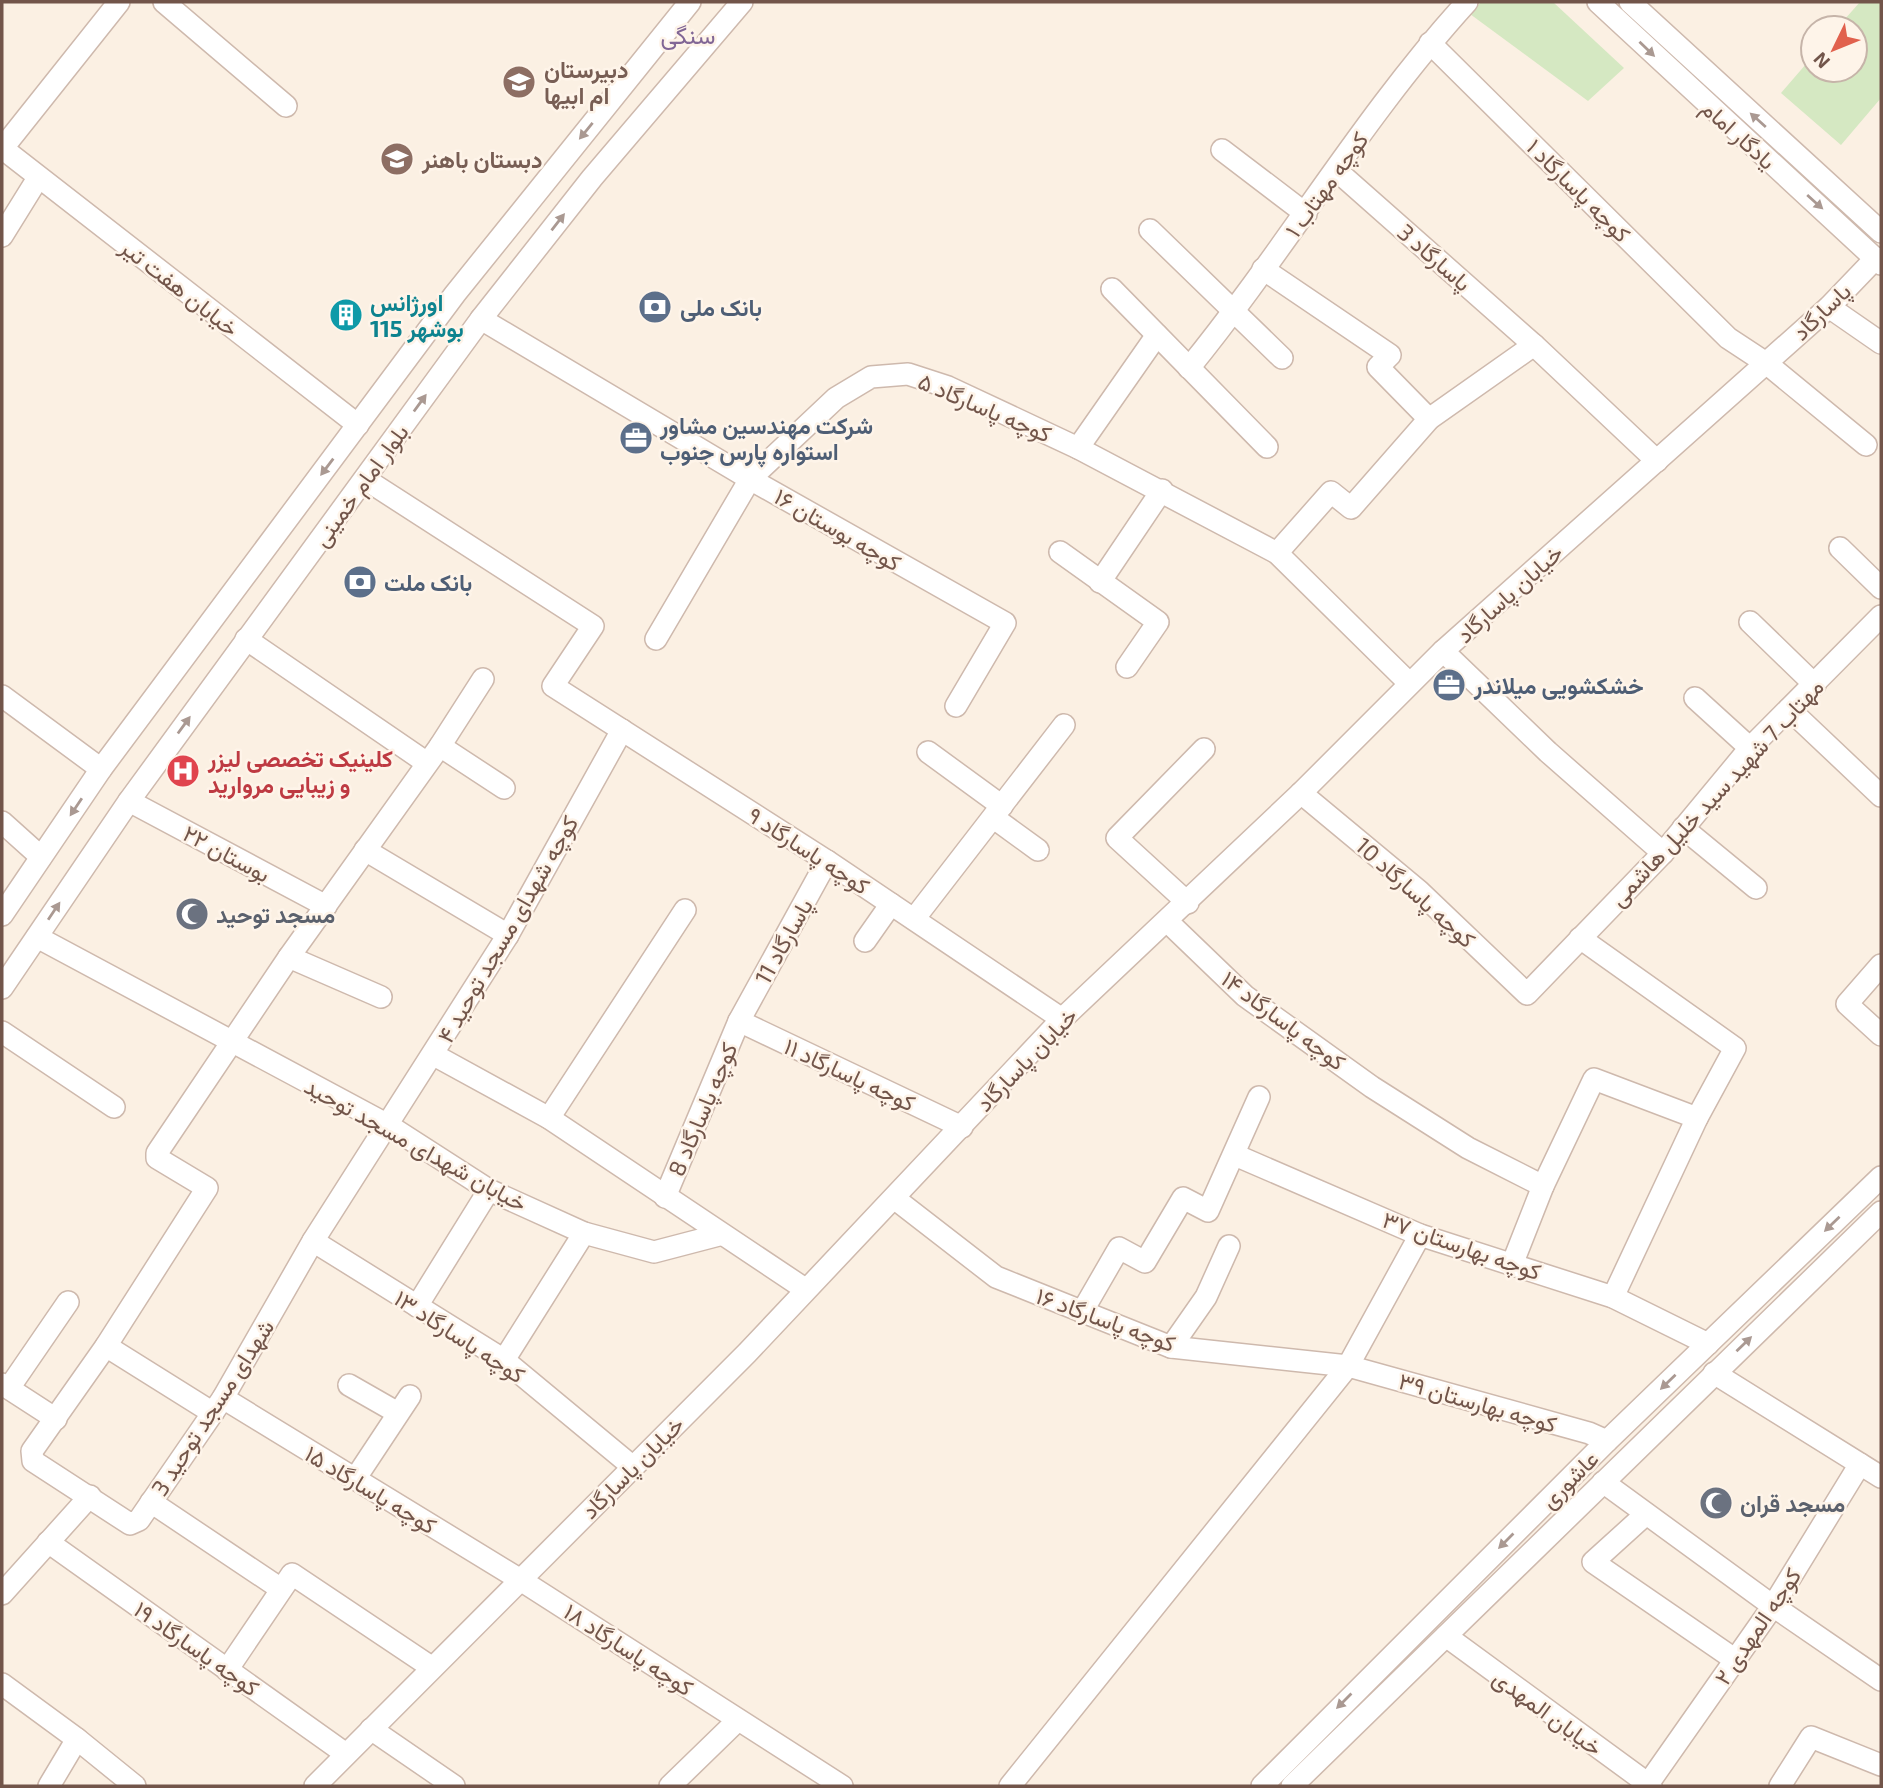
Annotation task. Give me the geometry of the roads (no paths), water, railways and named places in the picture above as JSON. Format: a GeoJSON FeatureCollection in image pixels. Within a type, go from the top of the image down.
{"type":"FeatureCollection","features":[{"type":"Feature","properties":{"kind":"street"},"geometry":{"type":"LineString","coordinates":[[2,148],[119,2]]}},
{"type":"Feature","properties":{"kind":"street"},"geometry":{"type":"LineString","coordinates":[[164,2],[286,106]]}},
{"type":"Feature","properties":{"kind":"street","name":"بلوار امام خمینی"},"geometry":{"type":"LineString","coordinates":[[2,915],[101,769],[455,294],[690,2]]}},
{"type":"Feature","properties":{"kind":"street","name":"بلوار امام خمینی"},"geometry":{"type":"LineString","coordinates":[[2,988],[129,801],[481,319],[592,178],[742,2]]}},
{"type":"Feature","properties":{"kind":"street","name":"کوچه مهتاب ۱"},"geometry":{"type":"LineString","coordinates":[[1189,368],[1234,313],[1263,269],[1430,43],[1467,2]]}},
{"type":"Feature","properties":{"kind":"street","name":"یادگار امام"},"geometry":{"type":"LineString","coordinates":[[1598,2],[1695,95],[1878,261]]}},
{"type":"Feature","properties":{"kind":"street","name":"یادگار امام"},"geometry":{"type":"LineString","coordinates":[[1630,2],[1881,232]]}},
{"type":"Feature","properties":{"kind":"street","name":"کوچه پاسارگاد ۱"},"geometry":{"type":"LineString","coordinates":[[1430,43],[1728,338],[1766,363],[1866,445]]}},
{"type":"Feature","properties":{"kind":"street"},"geometry":{"type":"LineString","coordinates":[[1695,95],[1711,78]]}},
{"type":"Feature","properties":{"kind":"street","name":"خیابان هفت تیر"},"geometry":{"type":"LineString","coordinates":[[2,148],[358,425]]}},
{"type":"Feature","properties":{"kind":"street"},"geometry":{"type":"LineString","coordinates":[[1222,150],[1306,214]]}},
{"type":"Feature","properties":{"kind":"street","name":"پاسارگاد 3"},"geometry":{"type":"LineString","coordinates":[[1336,170],[1534,345],[1657,461]]}},
{"type":"Feature","properties":{"kind":"street"},"geometry":{"type":"LineString","coordinates":[[2,236],[38,178]]}},
{"type":"Feature","properties":{"kind":"street"},"geometry":{"type":"LineString","coordinates":[[1150,230],[1283,358]]}},
{"type":"Feature","properties":{"kind":"street","name":"پاسارگاد"},"geometry":{"type":"LineString","coordinates":[[1766,363],[1878,261]]}},
{"type":"Feature","properties":{"kind":"street"},"geometry":{"type":"LineString","coordinates":[[1263,269],[1390,355],[1378,367],[1429,419]]}},
{"type":"Feature","properties":{"kind":"street"},"geometry":{"type":"LineString","coordinates":[[1112,289],[1267,447]]}},
{"type":"Feature","properties":{"kind":"street"},"geometry":{"type":"LineString","coordinates":[[1829,307],[1881,343]]}},
{"type":"Feature","properties":{"kind":"street","name":"کوچه بوستان ۱۶"},"geometry":{"type":"LineString","coordinates":[[481,319],[750,479],[1005,623],[956,706]]}},
{"type":"Feature","properties":{"kind":"street"},"geometry":{"type":"LineString","coordinates":[[1078,448],[1157,335]]}},
{"type":"Feature","properties":{"kind":"street"},"geometry":{"type":"LineString","coordinates":[[1276,553],[1331,492],[1351,509],[1429,419],[1534,345]]}},
{"type":"Feature","properties":{"kind":"street","name":"خیابان پاسارگاد"},"geometry":{"type":"LineString","coordinates":[[315,1786],[430,1667],[747,1353],[1062,1019],[1188,903],[1443,651],[1766,363]]}},
{"type":"Feature","properties":{"kind":"street","name":"کوچه پاسارگاد ۵"},"geometry":{"type":"LineString","coordinates":[[656,639],[750,479],[836,398],[871,377],[908,374],[948,387],[1078,448],[1276,553],[1409,683]]}},
{"type":"Feature","properties":{"kind":"street","name":"کوچه پاسارگاد ۹"},"geometry":{"type":"LineString","coordinates":[[365,480],[593,626],[553,686],[827,861],[1062,1019]]}},
{"type":"Feature","properties":{"kind":"street"},"geometry":{"type":"LineString","coordinates":[[1100,582],[1161,490]]}},
{"type":"Feature","properties":{"kind":"street"},"geometry":{"type":"LineString","coordinates":[[1840,548],[1881,588]]}},
{"type":"Feature","properties":{"kind":"street"},"geometry":{"type":"LineString","coordinates":[[1060,552],[1158,622],[1127,667]]}},
{"type":"Feature","properties":{"kind":"street","name":"مهتاب 7 شهید سید خلیل هاشمی"},"geometry":{"type":"LineString","coordinates":[[1527,994],[1663,853],[1750,748],[1881,616]]}},
{"type":"Feature","properties":{"kind":"street"},"geometry":{"type":"LineString","coordinates":[[1750,622],[1815,685]]}},
{"type":"Feature","properties":{"kind":"street"},"geometry":{"type":"LineString","coordinates":[[246,639],[434,754],[504,788]]}},
{"type":"Feature","properties":{"kind":"street"},"geometry":{"type":"LineString","coordinates":[[1443,651],[1549,752],[1663,853]]}},
{"type":"Feature","properties":{"kind":"street"},"geometry":{"type":"LineString","coordinates":[[2,1594],[90,1496],[30,1457],[106,1346],[207,1188],[158,1158],[157,1153],[231,1041],[434,754],[483,679]]}},
{"type":"Feature","properties":{"kind":"street"},"geometry":{"type":"LineString","coordinates":[[2,696],[101,769]]}},
{"type":"Feature","properties":{"kind":"street"},"geometry":{"type":"LineString","coordinates":[[1695,698],[1750,748]]}},
{"type":"Feature","properties":{"kind":"street"},"geometry":{"type":"LineString","coordinates":[[1789,709],[1881,796]]}},
{"type":"Feature","properties":{"kind":"street"},"geometry":{"type":"LineString","coordinates":[[914,919],[1064,725]]}},
{"type":"Feature","properties":{"kind":"street","name":"کوچه شهدای مسجد توحید ۴"},"geometry":{"type":"LineString","coordinates":[[313,1241],[508,934],[622,730]]}},
{"type":"Feature","properties":{"kind":"street"},"geometry":{"type":"LineString","coordinates":[[1188,903],[1117,838],[1204,749]]}},
{"type":"Feature","properties":{"kind":"street"},"geometry":{"type":"LineString","coordinates":[[928,752],[1038,850]]}},
{"type":"Feature","properties":{"kind":"street","name":"کوچه پاسارگاد 10"},"geometry":{"type":"LineString","coordinates":[[1301,793],[1419,891],[1527,994]]}},
{"type":"Feature","properties":{"kind":"street","name":"بوستان ۲۲"},"geometry":{"type":"LineString","coordinates":[[129,801],[326,906]]}},
{"type":"Feature","properties":{"kind":"street"},"geometry":{"type":"LineString","coordinates":[[2,822],[41,857]]}},
{"type":"Feature","properties":{"kind":"street"},"geometry":{"type":"LineString","coordinates":[[1683,828],[1756,888]]}},
{"type":"Feature","properties":{"kind":"street"},"geometry":{"type":"LineString","coordinates":[[365,850],[508,934]]}},
{"type":"Feature","properties":{"kind":"street","name":"پاسارگاد 11"},"geometry":{"type":"LineString","coordinates":[[739,1021],[827,861]]}},
{"type":"Feature","properties":{"kind":"street"},"geometry":{"type":"LineString","coordinates":[[865,941],[891,904]]}},
{"type":"Feature","properties":{"kind":"street"},"geometry":{"type":"LineString","coordinates":[[549,1118],[685,910]]}},
{"type":"Feature","properties":{"kind":"street","name":"کوچه پاسارگاد ۱۴"},"geometry":{"type":"LineString","coordinates":[[1168,922],[1245,996],[1372,1087],[1468,1148],[1543,1186]]}},
{"type":"Feature","properties":{"kind":"street","name":"خیابان شهدای مسجد توحید"},"geometry":{"type":"LineString","coordinates":[[37,937],[388,1125],[489,1190],[584,1233],[654,1252],[719,1235]]}},
{"type":"Feature","properties":{"kind":"street"},"geometry":{"type":"LineString","coordinates":[[1580,938],[1735,1048],[1697,1118],[1613,1297]]}},
{"type":"Feature","properties":{"kind":"street"},"geometry":{"type":"LineString","coordinates":[[289,957],[381,997]]}},
{"type":"Feature","properties":{"kind":"street"},"geometry":{"type":"LineString","coordinates":[[1881,965],[1847,1004],[1881,1035]]}},
{"type":"Feature","properties":{"kind":"street","name":"کوچه پاسارگاد ۱۱"},"geometry":{"type":"LineString","coordinates":[[739,1021],[962,1127]]}},
{"type":"Feature","properties":{"kind":"street","name":"کوچه پاسارگاد 8"},"geometry":{"type":"LineString","coordinates":[[665,1197],[739,1021]]}},
{"type":"Feature","properties":{"kind":"street"},"geometry":{"type":"LineString","coordinates":[[2,1032],[114,1107]]}},
{"type":"Feature","properties":{"kind":"street"},"geometry":{"type":"LineString","coordinates":[[433,1055],[549,1118],[719,1235],[805,1289]]}},
{"type":"Feature","properties":{"kind":"street"},"geometry":{"type":"LineString","coordinates":[[1513,1262],[1543,1186],[1594,1079],[1697,1118]]}},
{"type":"Feature","properties":{"kind":"street"},"geometry":{"type":"LineString","coordinates":[[1082,1312],[1119,1248],[1145,1262],[1183,1198],[1208,1211],[1259,1097]]}},
{"type":"Feature","properties":{"kind":"street","name":"کوچه بهارستان ۳۷"},"geometry":{"type":"LineString","coordinates":[[1235,1155],[1420,1235],[1513,1262],[1613,1297],[1708,1344]]}},
{"type":"Feature","properties":{"kind":"street","name":"عاشوری"},"geometry":{"type":"LineString","coordinates":[[1262,1786],[1607,1441],[1881,1177]]}},
{"type":"Feature","properties":{"kind":"street"},"geometry":{"type":"LineString","coordinates":[[417,1306],[489,1190]]}},
{"type":"Feature","properties":{"kind":"street","name":"کوچه پاسارگاد ۱۶"},"geometry":{"type":"LineString","coordinates":[[894,1198],[996,1277],[1171,1347],[1348,1366]]}},
{"type":"Feature","properties":{"kind":"street","name":"عاشوری"},"geometry":{"type":"LineString","coordinates":[[1292,1786],[1881,1212]]}},
{"type":"Feature","properties":{"kind":"street"},"geometry":{"type":"LineString","coordinates":[[504,1360],[584,1233]]}},
{"type":"Feature","properties":{"kind":"street"},"geometry":{"type":"LineString","coordinates":[[1010,1786],[1348,1366],[1420,1235]]}},
{"type":"Feature","properties":{"kind":"street","name":"کوچه پاسارگاد ۱۳"},"geometry":{"type":"LineString","coordinates":[[313,1241],[504,1360],[633,1467]]}},
{"type":"Feature","properties":{"kind":"street","name":"شهدای مسجد توحید 3"},"geometry":{"type":"LineString","coordinates":[[90,1496],[130,1524],[136,1523],[218,1405],[313,1241]]}},
{"type":"Feature","properties":{"kind":"street"},"geometry":{"type":"LineString","coordinates":[[1171,1347],[1206,1297],[1229,1246]]}},
{"type":"Feature","properties":{"kind":"street"},"geometry":{"type":"LineString","coordinates":[[56,1419],[5,1386],[68,1303]]}},
{"type":"Feature","properties":{"kind":"street","name":"کوچه پاسارگاد ۱۵"},"geometry":{"type":"LineString","coordinates":[[106,1346],[355,1479],[519,1579]]}},
{"type":"Feature","properties":{"kind":"street","name":"کوچه بهارستان ۳۹"},"geometry":{"type":"LineString","coordinates":[[1348,1366],[1589,1433],[1607,1441]]}},
{"type":"Feature","properties":{"kind":"street"},"geometry":{"type":"LineString","coordinates":[[1714,1373],[1881,1477]]}},
{"type":"Feature","properties":{"kind":"street"},"geometry":{"type":"LineString","coordinates":[[349,1385],[404,1404],[355,1479]]}},
{"type":"Feature","properties":{"kind":"street","name":"کوچه المهدی ۲"},"geometry":{"type":"LineString","coordinates":[[1650,1785],[1773,1606],[1860,1464]]}},
{"type":"Feature","properties":{"kind":"street"},"geometry":{"type":"LineString","coordinates":[[1603,1482],[1773,1606],[1881,1680]]}},
{"type":"Feature","properties":{"kind":"street"},"geometry":{"type":"LineString","coordinates":[[151,1502],[281,1589]]}},
{"type":"Feature","properties":{"kind":"street"},"geometry":{"type":"LineString","coordinates":[[1646,1514],[1593,1562],[1737,1661]]}},
{"type":"Feature","properties":{"kind":"street","name":"کوچه پاسارگاد ۱۹"},"geometry":{"type":"LineString","coordinates":[[48,1542],[346,1754]]}},
{"type":"Feature","properties":{"kind":"street"},"geometry":{"type":"LineString","coordinates":[[227,1670],[289,1575],[294,1574],[430,1667]]}},
{"type":"Feature","properties":{"kind":"street","name":"کوچه پاسارگاد ۱۸"},"geometry":{"type":"LineString","coordinates":[[519,1579],[842,1786]]}},
{"type":"Feature","properties":{"kind":"street","name":"خیابان المهدی"},"geometry":{"type":"LineString","coordinates":[[1446,1636],[1650,1785]]}},
{"type":"Feature","properties":{"kind":"street"},"geometry":{"type":"LineString","coordinates":[[2,1684],[135,1786]]}},
{"type":"Feature","properties":{"kind":"street"},"geometry":{"type":"LineString","coordinates":[[670,1786],[738,1720]]}},
{"type":"Feature","properties":{"kind":"street"},"geometry":{"type":"LineString","coordinates":[[371,1729],[454,1786]]}},
{"type":"Feature","properties":{"kind":"street"},"geometry":{"type":"LineString","coordinates":[[1780,1786],[1811,1737],[1881,1764]]}},
{"type":"Feature","properties":{"kind":"street"},"geometry":{"type":"LineString","coordinates":[[49,1786],[77,1739]]}},
{"type":"Feature","properties":{"kind":"place","name":"دبیرستان ام ابیها"},"geometry":{"type":"Point","coordinates":[519,82]}},
{"type":"Feature","properties":{"kind":"place","name":"دبستان باهنر"},"geometry":{"type":"Point","coordinates":[397,159]}},
{"type":"Feature","properties":{"kind":"place","name":"بانک ملی"},"geometry":{"type":"Point","coordinates":[655,307]}},
{"type":"Feature","properties":{"kind":"place","name":"اورژانس 115 بوشهر"},"geometry":{"type":"Point","coordinates":[346,315]}},
{"type":"Feature","properties":{"kind":"place","name":"شرکت مهندسین مشاور استواره پارس جنوب"},"geometry":{"type":"Point","coordinates":[636,438]}},
{"type":"Feature","properties":{"kind":"place","name":"بانک ملت"},"geometry":{"type":"Point","coordinates":[360,582]}},
{"type":"Feature","properties":{"kind":"place","name":"خشکشویی میلاندر"},"geometry":{"type":"Point","coordinates":[1449,685]}},
{"type":"Feature","properties":{"kind":"place","name":"کلینیک تخصصی لیزر و زیبایی مروارید"},"geometry":{"type":"Point","coordinates":[183,771]}},
{"type":"Feature","properties":{"kind":"place","name":"مسجد توحید"},"geometry":{"type":"Point","coordinates":[192,914]}},
{"type":"Feature","properties":{"kind":"place","name":"مسجد قران"},"geometry":{"type":"Point","coordinates":[1716,1503]}},
{"type":"Feature","properties":{"kind":"district","name":"سنگی"},"geometry":{"type":"Point","coordinates":[688,34]}}]}
